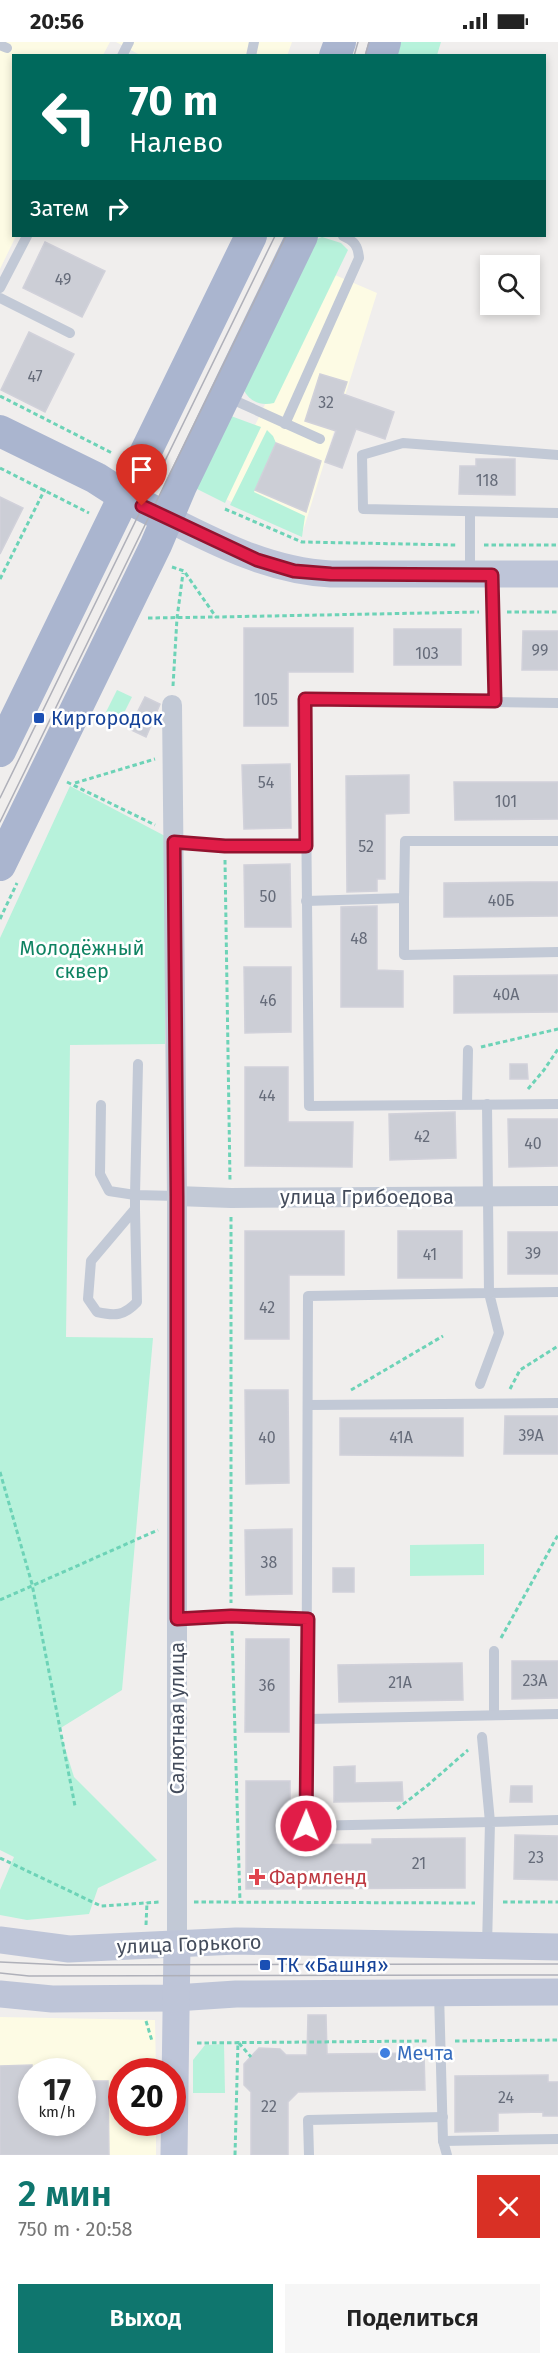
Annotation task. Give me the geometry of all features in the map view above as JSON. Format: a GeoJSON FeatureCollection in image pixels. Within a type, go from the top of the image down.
{"type":"FeatureCollection","features":[{"type":"Feature","properties":{"kind":"main road"},"geometry":{"type":"LineString","coordinates":[[0,751],[250,237]]}},
{"type":"Feature","properties":{"kind":"main road"},"geometry":{"type":"LineString","coordinates":[[0,865],[302,237]]}},
{"type":"Feature","properties":{"kind":"main road"},"geometry":{"type":"LineString","coordinates":[[0,431],[96,478],[124,496],[168,518],[257,560],[294,571],[331,574],[558,574]]}},
{"type":"Feature","properties":{"kind":"main road","name":"улица Горького"},"geometry":{"type":"LineString","coordinates":[[0,1940],[69,1949],[236,1941],[558,1947]]}},
{"type":"Feature","properties":{"kind":"main road","name":"Салютная улица"},"geometry":{"type":"LineString","coordinates":[[174,2155],[177,1945]]}},
{"type":"Feature","properties":{"kind":"main road"},"geometry":{"type":"LineString","coordinates":[[0,1994],[52,1999],[175,1998],[236,1994],[558,1992]]}},
{"type":"Feature","properties":{"kind":"street","name":"Салютная улица"},"geometry":{"type":"LineString","coordinates":[[172,705],[177,1196],[177,1945]]}},
{"type":"Feature","properties":{"kind":"street","name":"улица Грибоедова"},"geometry":{"type":"LineString","coordinates":[[177,1196],[231,1198],[558,1196]]}},
{"type":"Feature","properties":{"kind":"lane"},"geometry":{"type":"LineString","coordinates":[[0,288],[26,237]]}},
{"type":"Feature","properties":{"kind":"lane"},"geometry":{"type":"LineString","coordinates":[[285,424],[359,258],[359,250],[355,242],[345,237]]}},
{"type":"Feature","properties":{"kind":"lane"},"geometry":{"type":"LineString","coordinates":[[0,297],[70,333]]}},
{"type":"Feature","properties":{"kind":"lane"},"geometry":{"type":"LineString","coordinates":[[224,396],[320,439]]}},
{"type":"Feature","properties":{"kind":"lane"},"geometry":{"type":"LineString","coordinates":[[558,454],[403,443],[362,455],[363,509],[558,513]]}},
{"type":"Feature","properties":{"kind":"lane"},"geometry":{"type":"LineString","coordinates":[[470,512],[470,546],[493,612],[495,701]]}},
{"type":"Feature","properties":{"kind":"lane"},"geometry":{"type":"LineString","coordinates":[[558,703],[305,699],[309,1106],[558,1104]]}},
{"type":"Feature","properties":{"kind":"lane"},"geometry":{"type":"LineString","coordinates":[[173,838],[225,846],[306,846]]}},
{"type":"Feature","properties":{"kind":"lane"},"geometry":{"type":"LineString","coordinates":[[558,841],[405,841],[404,955],[558,952]]}},
{"type":"Feature","properties":{"kind":"lane"},"geometry":{"type":"LineString","coordinates":[[306,901],[404,898]]}},
{"type":"Feature","properties":{"kind":"lane"},"geometry":{"type":"LineString","coordinates":[[467,1104],[468,1050]]}},
{"type":"Feature","properties":{"kind":"lane"},"geometry":{"type":"LineString","coordinates":[[135,1209],[91,1261],[88,1299],[97,1312],[114,1316],[128,1312],[137,1302],[135,1195],[138,1064]]}},
{"type":"Feature","properties":{"kind":"lane"},"geometry":{"type":"LineString","coordinates":[[101,1104],[100,1174],[109,1191],[135,1195],[177,1196]]}},
{"type":"Feature","properties":{"kind":"lane"},"geometry":{"type":"LineString","coordinates":[[480,1384],[499,1333],[489,1293],[487,1104]]}},
{"type":"Feature","properties":{"kind":"lane"},"geometry":{"type":"LineString","coordinates":[[558,1292],[308,1296],[306,1826],[558,1820]]}},
{"type":"Feature","properties":{"kind":"lane"},"geometry":{"type":"LineString","coordinates":[[308,1405],[558,1403]]}},
{"type":"Feature","properties":{"kind":"lane"},"geometry":{"type":"LineString","coordinates":[[177,1619],[231,1616],[308,1619]]}},
{"type":"Feature","properties":{"kind":"lane"},"geometry":{"type":"LineString","coordinates":[[494,1651],[494,1715]]}},
{"type":"Feature","properties":{"kind":"lane"},"geometry":{"type":"LineString","coordinates":[[308,1719],[558,1714]]}},
{"type":"Feature","properties":{"kind":"lane"},"geometry":{"type":"LineString","coordinates":[[482,1737],[490,1822],[487,1946]]}},
{"type":"Feature","properties":{"kind":"lane"},"geometry":{"type":"LineString","coordinates":[[439,1993],[443,2141],[447,2155]]}},
{"type":"Feature","properties":{"kind":"lane"},"geometry":{"type":"LineString","coordinates":[[309,2155],[308,2120],[443,2117]]}},
{"type":"Feature","properties":{"kind":"lane"},"geometry":{"type":"LineString","coordinates":[[443,2141],[558,2139]]}},
{"type":"Feature","properties":{"kind":"path"},"geometry":{"type":"LineString","coordinates":[[0,396],[112,453]]}},
{"type":"Feature","properties":{"kind":"path"},"geometry":{"type":"LineString","coordinates":[[0,468],[94,515]]}},
{"type":"Feature","properties":{"kind":"path"},"geometry":{"type":"LineString","coordinates":[[0,579],[45,489]]}},
{"type":"Feature","properties":{"kind":"path"},"geometry":{"type":"LineString","coordinates":[[225,509],[302,542],[470,546],[558,544]]}},
{"type":"Feature","properties":{"kind":"path"},"geometry":{"type":"LineString","coordinates":[[172,705],[177,618],[184,571],[216,617]]}},
{"type":"Feature","properties":{"kind":"path"},"geometry":{"type":"LineString","coordinates":[[146,618],[558,612]]}},
{"type":"Feature","properties":{"kind":"path"},"geometry":{"type":"LineString","coordinates":[[73,784],[172,754]]}},
{"type":"Feature","properties":{"kind":"path"},"geometry":{"type":"LineString","coordinates":[[66,782],[173,838]]}},
{"type":"Feature","properties":{"kind":"path"},"geometry":{"type":"LineString","coordinates":[[225,846],[231,1198],[231,1616],[240,1902]]}},
{"type":"Feature","properties":{"kind":"path"},"geometry":{"type":"LineString","coordinates":[[468,1050],[524,1035],[558,1029]]}},
{"type":"Feature","properties":{"kind":"path"},"geometry":{"type":"LineString","coordinates":[[514,1104],[544,1071],[558,1049]]}},
{"type":"Feature","properties":{"kind":"path"},"geometry":{"type":"LineString","coordinates":[[326,1405],[443,1336]]}},
{"type":"Feature","properties":{"kind":"path"},"geometry":{"type":"LineString","coordinates":[[503,1404],[520,1370],[558,1346]]}},
{"type":"Feature","properties":{"kind":"path"},"geometry":{"type":"LineString","coordinates":[[0,1472],[32,1584],[75,1806]]}},
{"type":"Feature","properties":{"kind":"path"},"geometry":{"type":"LineString","coordinates":[[0,1600],[177,1522]]}},
{"type":"Feature","properties":{"kind":"path"},"geometry":{"type":"LineString","coordinates":[[494,1651],[558,1535]]}},
{"type":"Feature","properties":{"kind":"path"},"geometry":{"type":"LineString","coordinates":[[376,1824],[428,1785],[482,1737]]}},
{"type":"Feature","properties":{"kind":"path"},"geometry":{"type":"LineString","coordinates":[[0,1858],[101,1906],[178,1902],[558,1902]]}},
{"type":"Feature","properties":{"kind":"path"},"geometry":{"type":"LineString","coordinates":[[238,2041],[558,2040]]}},
{"type":"Feature","properties":{"kind":"path"},"geometry":{"type":"LineString","coordinates":[[238,2041],[251,2057]]}},
{"type":"Feature","properties":{"kind":"path"},"geometry":{"type":"LineString","coordinates":[[235,2155],[238,2041]]}},
{"type":"Feature","properties":{"kind":"shaded area"},"geometry":{"type":"Polygon","coordinates":[[[0,42],[110,42],[104,54],[12,54],[12,237],[16,237],[0,269],[0,42]]]}},
{"type":"Feature","properties":{"kind":"shaded area"},"geometry":{"type":"Polygon","coordinates":[[[116,42],[292,42],[288,54],[138,54],[116,42]]]}},
{"type":"Feature","properties":{"kind":"shaded area"},"geometry":{"type":"Polygon","coordinates":[[[328,272],[377,293],[302,534],[221,497],[328,272]]]}},
{"type":"Feature","properties":{"kind":"shaded area"},"geometry":{"type":"Polygon","coordinates":[[[0,2017],[155,2020],[156,2058],[108,2058],[108,2136],[156,2136],[156,2155],[0,2155],[0,2017]]]}},
{"type":"Feature","properties":{"kind":"green space"},"geometry":{"type":"Polygon","coordinates":[[[398,42],[441,42],[437,54],[394,54],[398,42]]]}},
{"type":"Feature","properties":{"kind":"green space"},"geometry":{"type":"Polygon","coordinates":[[[322,237],[341,243],[348,250],[274,403],[256,402],[243,389],[315,240],[322,237]]]}},
{"type":"Feature","properties":{"kind":"green space"},"geometry":{"type":"Polygon","coordinates":[[[231,416],[261,427],[225,503],[197,489],[197,480],[231,416]]]}},
{"type":"Feature","properties":{"kind":"green space"},"geometry":{"type":"Polygon","coordinates":[[[267,430],[276,443],[254,492],[305,516],[302,537],[230,505],[267,430]]]}},
{"type":"Feature","properties":{"kind":"green space"},"geometry":{"type":"Polygon","coordinates":[[[117,690],[132,697],[121,719],[106,712],[117,690]]]}},
{"type":"Feature","properties":{"kind":"green space","name":"Молодёжный сквер"},"geometry":{"type":"Polygon","coordinates":[[[70,786],[165,836],[165,1044],[70,1045],[66,1337],[153,1338],[122,1690],[59,1729],[74,1777],[157,1860],[98,1888],[89,1914],[27,1920],[0,1915],[0,1890],[14,1857],[0,1850],[0,938],[70,786]]]}},
{"type":"Feature","properties":{"kind":"green space"},"geometry":{"type":"Polygon","coordinates":[[[484,1544],[484,1575],[410,1576],[410,1545],[484,1544]]]}},
{"type":"Feature","properties":{"kind":"green space"},"geometry":{"type":"Polygon","coordinates":[[[224,2044],[225,2093],[193,2093],[193,2060],[205,2045],[224,2044]]]}},
{"type":"Feature","properties":{"kind":"building"},"geometry":{"type":"Polygon","coordinates":[[[45,242],[105,271],[82,317],[23,288],[45,242]]]}},
{"type":"Feature","properties":{"kind":"building"},"geometry":{"type":"Polygon","coordinates":[[[29,332],[74,354],[45,412],[1,390],[29,332]]]}},
{"type":"Feature","properties":{"kind":"building"},"geometry":{"type":"Polygon","coordinates":[[[320,374],[347,382],[343,394],[394,412],[385,439],[356,429],[342,468],[325,462],[336,431],[305,421],[320,374]]]}},
{"type":"Feature","properties":{"kind":"building"},"geometry":{"type":"Polygon","coordinates":[[[276,443],[321,461],[306,512],[255,490],[276,443]]]}},
{"type":"Feature","properties":{"kind":"building"},"geometry":{"type":"Polygon","coordinates":[[[476,459],[515,459],[515,495],[459,494],[460,466],[476,466],[476,459]]]}},
{"type":"Feature","properties":{"kind":"building"},"geometry":{"type":"Polygon","coordinates":[[[0,497],[23,508],[0,554],[0,497]]]}},
{"type":"Feature","properties":{"kind":"building"},"geometry":{"type":"Polygon","coordinates":[[[244,628],[353,628],[353,672],[288,672],[288,726],[244,726],[244,628]]]}},
{"type":"Feature","properties":{"kind":"building"},"geometry":{"type":"Polygon","coordinates":[[[394,629],[461,629],[461,665],[394,665],[394,629]]]}},
{"type":"Feature","properties":{"kind":"building"},"geometry":{"type":"Polygon","coordinates":[[[523,631],[558,631],[558,670],[522,670],[523,631]]]}},
{"type":"Feature","properties":{"kind":"building"},"geometry":{"type":"Polygon","coordinates":[[[145,697],[160,704],[146,737],[129,729],[145,697]]]}},
{"type":"Feature","properties":{"kind":"building"},"geometry":{"type":"Polygon","coordinates":[[[290,764],[291,828],[244,829],[242,765],[290,764]]]}},
{"type":"Feature","properties":{"kind":"building"},"geometry":{"type":"Polygon","coordinates":[[[409,775],[409,813],[385,814],[385,879],[377,879],[377,891],[347,892],[346,776],[409,775]]]}},
{"type":"Feature","properties":{"kind":"building"},"geometry":{"type":"Polygon","coordinates":[[[454,782],[558,782],[558,819],[455,820],[454,782]]]}},
{"type":"Feature","properties":{"kind":"building"},"geometry":{"type":"Polygon","coordinates":[[[290,864],[291,927],[245,927],[244,865],[290,864]]]}},
{"type":"Feature","properties":{"kind":"building"},"geometry":{"type":"Polygon","coordinates":[[[558,882],[558,916],[444,917],[444,883],[558,882]]]}},
{"type":"Feature","properties":{"kind":"building"},"geometry":{"type":"Polygon","coordinates":[[[377,906],[377,970],[403,971],[403,1007],[341,1007],[341,907],[377,906]]]}},
{"type":"Feature","properties":{"kind":"building"},"geometry":{"type":"Polygon","coordinates":[[[244,967],[291,967],[291,1032],[245,1033],[244,967]]]}},
{"type":"Feature","properties":{"kind":"building"},"geometry":{"type":"Polygon","coordinates":[[[558,975],[558,1012],[454,1013],[454,976],[558,975]]]}},
{"type":"Feature","properties":{"kind":"building"},"geometry":{"type":"Polygon","coordinates":[[[510,1064],[527,1064],[528,1079],[510,1079],[510,1064]]]}},
{"type":"Feature","properties":{"kind":"building"},"geometry":{"type":"Polygon","coordinates":[[[245,1067],[288,1067],[288,1122],[353,1122],[352,1167],[245,1166],[245,1067]]]}},
{"type":"Feature","properties":{"kind":"building"},"geometry":{"type":"Polygon","coordinates":[[[455,1112],[456,1158],[390,1160],[389,1114],[455,1112]]]}},
{"type":"Feature","properties":{"kind":"building"},"geometry":{"type":"Polygon","coordinates":[[[508,1119],[558,1119],[558,1166],[509,1167],[508,1119]]]}},
{"type":"Feature","properties":{"kind":"building"},"geometry":{"type":"Polygon","coordinates":[[[245,1231],[344,1231],[344,1275],[289,1275],[289,1339],[245,1339],[245,1231]]]}},
{"type":"Feature","properties":{"kind":"building"},"geometry":{"type":"Polygon","coordinates":[[[398,1231],[462,1231],[462,1278],[398,1278],[398,1231]]]}},
{"type":"Feature","properties":{"kind":"building"},"geometry":{"type":"Polygon","coordinates":[[[508,1232],[558,1232],[558,1274],[508,1274],[508,1232]]]}},
{"type":"Feature","properties":{"kind":"building"},"geometry":{"type":"Polygon","coordinates":[[[245,1390],[288,1390],[289,1483],[246,1484],[245,1390]]]}},
{"type":"Feature","properties":{"kind":"building"},"geometry":{"type":"Polygon","coordinates":[[[505,1416],[558,1416],[558,1454],[504,1454],[505,1416]]]}},
{"type":"Feature","properties":{"kind":"building"},"geometry":{"type":"Polygon","coordinates":[[[340,1418],[463,1418],[463,1456],[340,1455],[340,1418]]]}},
{"type":"Feature","properties":{"kind":"building"},"geometry":{"type":"Polygon","coordinates":[[[292,1529],[292,1594],[246,1595],[245,1530],[292,1529]]]}},
{"type":"Feature","properties":{"kind":"building"},"geometry":{"type":"Polygon","coordinates":[[[333,1568],[354,1568],[354,1592],[333,1592],[333,1568]]]}},
{"type":"Feature","properties":{"kind":"building"},"geometry":{"type":"Polygon","coordinates":[[[246,1639],[289,1639],[289,1732],[245,1732],[246,1639]]]}},
{"type":"Feature","properties":{"kind":"building"},"geometry":{"type":"Polygon","coordinates":[[[512,1661],[558,1661],[558,1698],[512,1699],[512,1661]]]}},
{"type":"Feature","properties":{"kind":"building"},"geometry":{"type":"Polygon","coordinates":[[[462,1663],[463,1700],[339,1702],[338,1665],[462,1663]]]}},
{"type":"Feature","properties":{"kind":"building"},"geometry":{"type":"Polygon","coordinates":[[[355,1766],[355,1783],[402,1782],[403,1801],[334,1802],[334,1767],[355,1766]]]}},
{"type":"Feature","properties":{"kind":"building"},"geometry":{"type":"Polygon","coordinates":[[[246,1781],[290,1781],[290,1845],[372,1844],[372,1839],[465,1838],[465,1888],[246,1889],[246,1781]]]}},
{"type":"Feature","properties":{"kind":"building"},"geometry":{"type":"Polygon","coordinates":[[[511,1786],[532,1786],[532,1802],[510,1802],[511,1786]]]}},
{"type":"Feature","properties":{"kind":"building"},"geometry":{"type":"Polygon","coordinates":[[[515,1835],[558,1836],[558,1880],[514,1879],[515,1835]]]}},
{"type":"Feature","properties":{"kind":"building"},"geometry":{"type":"Polygon","coordinates":[[[308,2015],[326,2015],[327,2054],[424,2053],[425,2090],[298,2092],[288,2102],[288,2155],[251,2155],[251,2092],[244,2085],[244,2064],[259,2048],[280,2049],[286,2055],[307,2055],[308,2015]]]}},
{"type":"Feature","properties":{"kind":"building"},"geometry":{"type":"Polygon","coordinates":[[[18,2065],[18,2136],[96,2136],[96,2081],[108,2081],[109,2155],[0,2155],[0,2066],[18,2065]]]}},
{"type":"Feature","properties":{"kind":"building"},"geometry":{"type":"Polygon","coordinates":[[[548,2075],[548,2082],[558,2082],[558,2116],[543,2116],[543,2112],[498,2113],[498,2131],[455,2132],[455,2076],[548,2075]]]}},
{"type":"Feature","properties":{"kind":"tram line"},"geometry":{"type":"LineString","coordinates":[[355,54],[358,42]]}},
{"type":"Feature","properties":{"kind":"tram line"},"geometry":{"type":"LineString","coordinates":[[366,54],[369,42]]}},
{"type":"Feature","properties":{"kind":"tram line"},"geometry":{"type":"LineString","coordinates":[[0,798],[275,237]]}},
{"type":"Feature","properties":{"kind":"tram line"},"geometry":{"type":"LineString","coordinates":[[0,822],[286,237]]}},
{"type":"Feature","properties":{"kind":"tram line"},"geometry":{"type":"LineString","coordinates":[[0,1962],[66,1965],[558,1964]]}},
{"type":"Feature","properties":{"kind":"tram line"},"geometry":{"type":"LineString","coordinates":[[0,1973],[29,1976],[558,1975]]}},
{"type":"Feature","properties":{"kind":"place","name":"Киргородок"},"geometry":{"type":"Point","coordinates":[39,718]}},
{"type":"Feature","properties":{"kind":"place","name":"Фармленд"},"geometry":{"type":"Point","coordinates":[257,1877]}},
{"type":"Feature","properties":{"kind":"place","name":"ТК «Башня»"},"geometry":{"type":"Point","coordinates":[265,1965]}},
{"type":"Feature","properties":{"kind":"place","name":"Мечта"},"geometry":{"type":"Point","coordinates":[385,2053]}},
{"type":"Feature","properties":{"kind":"route"},"geometry":{"type":"LineString","coordinates":[[142,506],[257,560],[294,571],[331,574],[492,575],[495,701],[305,699],[306,846],[225,846],[174,842],[177,1619],[231,1616],[308,1619],[306,1826]]}}]}
